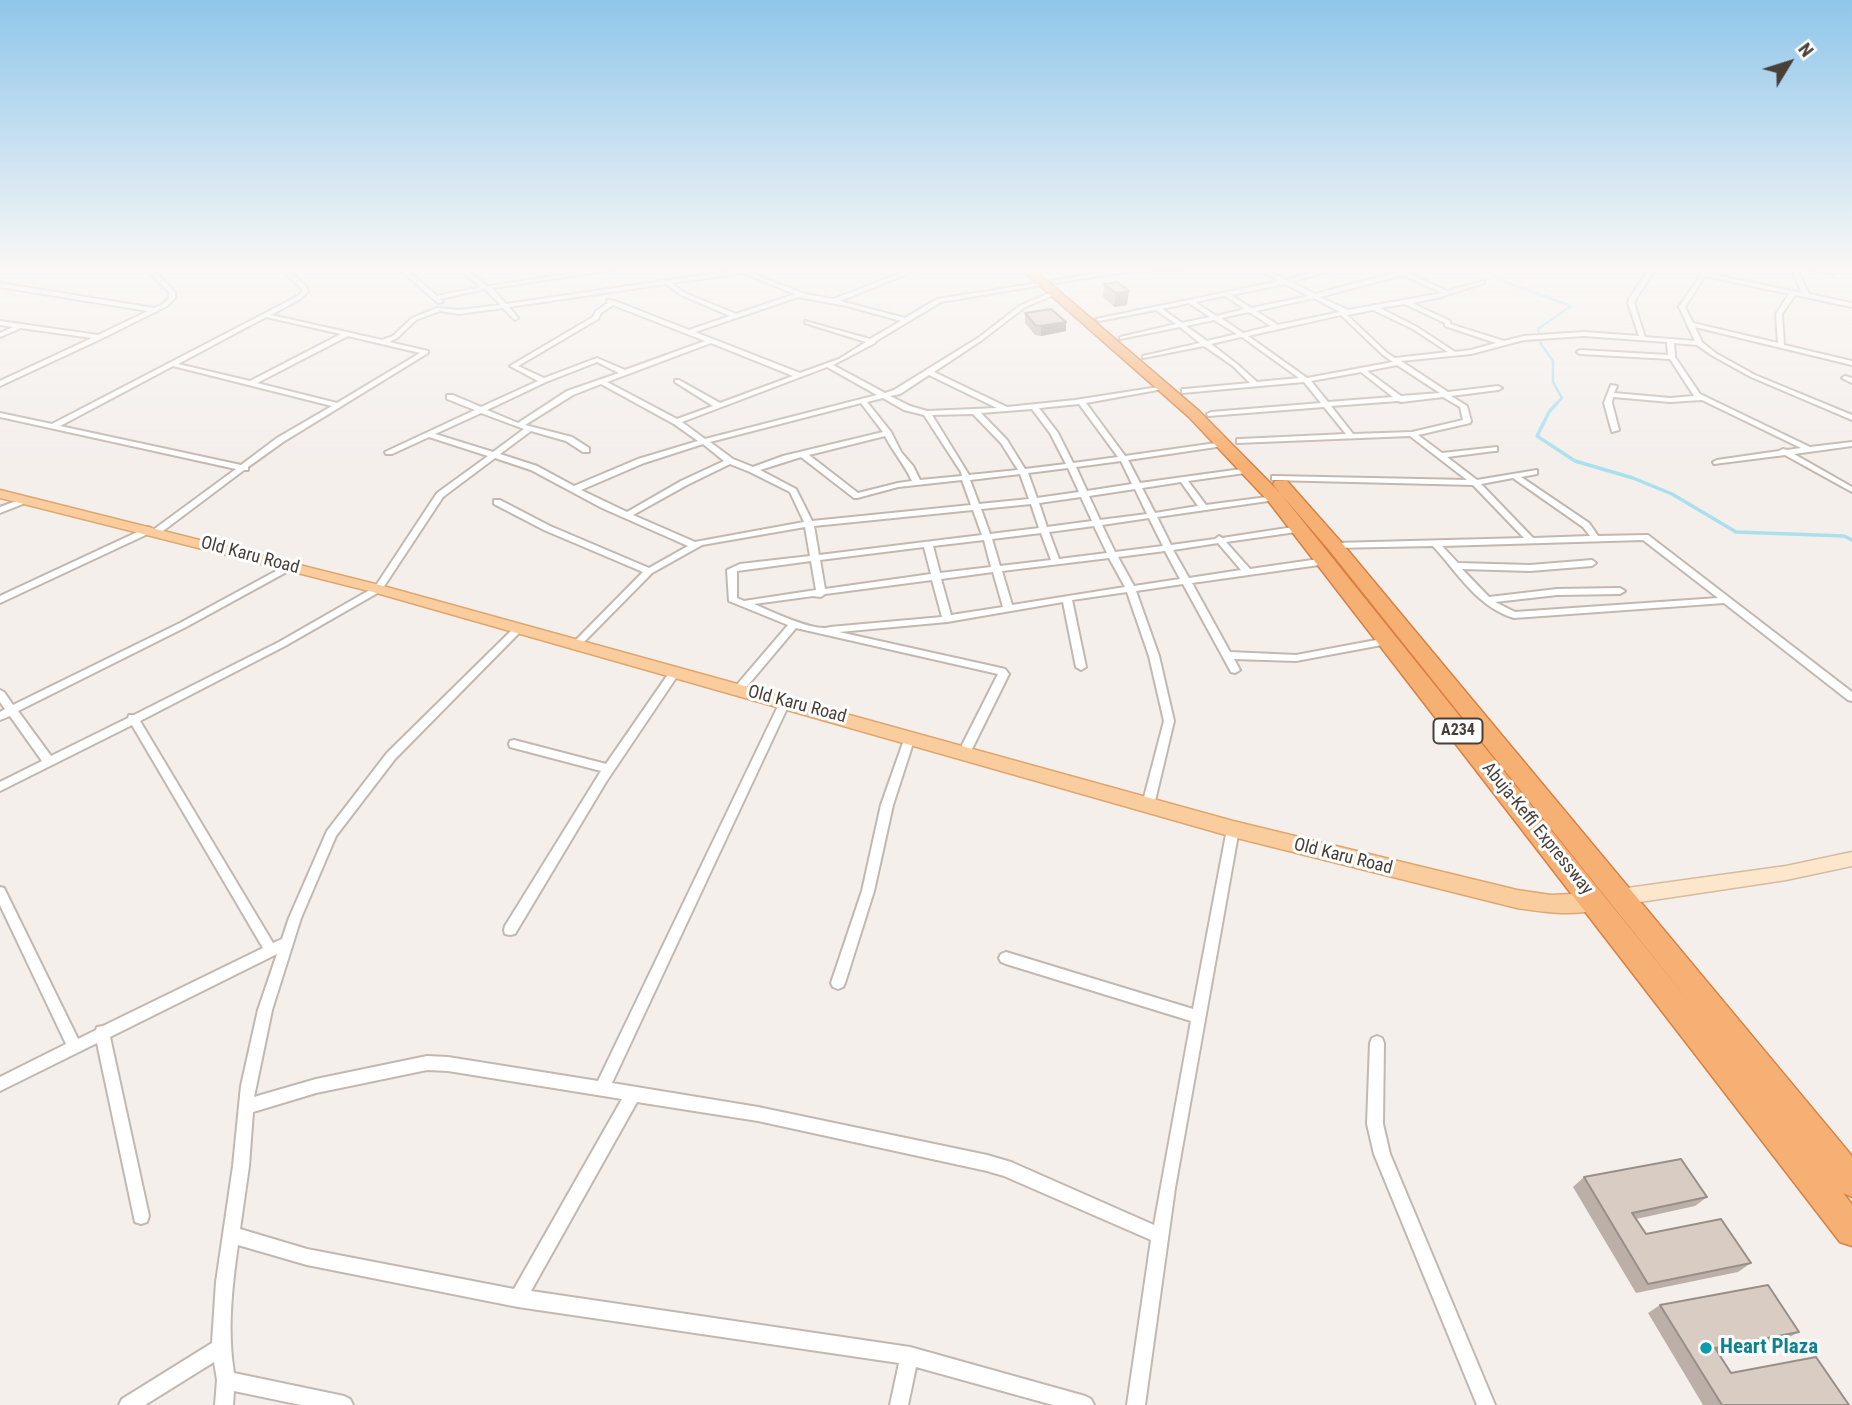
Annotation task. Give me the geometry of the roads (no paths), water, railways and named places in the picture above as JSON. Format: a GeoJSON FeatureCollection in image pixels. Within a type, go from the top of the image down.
{"type":"FeatureCollection","features":[{"type":"Feature","properties":{"kind":"highway","name":"Abuja-Keffi Expressway"},"geometry":{"type":"LineString","coordinates":[[1109,334],[1174,389],[1276,488],[1620,897],[1852,1180]]}},
{"type":"Feature","properties":{"kind":"highway","name":"Abuja-Keffi Expressway"},"geometry":{"type":"LineString","coordinates":[[1117,334],[1145,357],[1174,389],[1211,414],[1249,470],[1276,488],[1300,528],[1330,554],[1387,641],[1852,1230]]}},
{"type":"Feature","properties":{"kind":"main road","name":"Old Karu Road"},"geometry":{"type":"LineString","coordinates":[[0,494],[378,589],[1233,829],[1517,899],[1551,904],[1595,902]]}},
{"type":"Feature","properties":{"kind":"main road"},"geometry":{"type":"LineString","coordinates":[[1620,897],[1786,873],[1852,859]]}},
{"type":"Feature","properties":{"kind":"street"},"geometry":{"type":"LineString","coordinates":[[79,334],[101,337]]}},
{"type":"Feature","properties":{"kind":"street"},"geometry":{"type":"LineString","coordinates":[[0,384],[108,334]]}},
{"type":"Feature","properties":{"kind":"street"},"geometry":{"type":"LineString","coordinates":[[54,426],[229,334]]}},
{"type":"Feature","properties":{"kind":"street"},"geometry":{"type":"LineString","coordinates":[[0,600],[153,531],[246,468],[280,440],[426,352],[347,334],[250,384]]}},
{"type":"Feature","properties":{"kind":"street"},"geometry":{"type":"LineString","coordinates":[[382,342],[399,334]]}},
{"type":"Feature","properties":{"kind":"street"},"geometry":{"type":"LineString","coordinates":[[544,381],[513,366],[569,334]]}},
{"type":"Feature","properties":{"kind":"street"},"geometry":{"type":"LineString","coordinates":[[694,334],[798,375]]}},
{"type":"Feature","properties":{"kind":"street"},"geometry":{"type":"LineString","coordinates":[[845,334],[873,342]]}},
{"type":"Feature","properties":{"kind":"street"},"geometry":{"type":"LineString","coordinates":[[677,422],[828,365],[885,334]]}},
{"type":"Feature","properties":{"kind":"street"},"geometry":{"type":"LineString","coordinates":[[573,489],[640,461],[702,442],[888,396],[987,334]]}},
{"type":"Feature","properties":{"kind":"street"},"geometry":{"type":"LineString","coordinates":[[1122,338],[1146,334]]}},
{"type":"Feature","properties":{"kind":"street"},"geometry":{"type":"LineString","coordinates":[[1190,334],[1235,365],[1255,384]]}},
{"type":"Feature","properties":{"kind":"street"},"geometry":{"type":"LineString","coordinates":[[1241,334],[1306,380],[1350,436]]}},
{"type":"Feature","properties":{"kind":"street"},"geometry":{"type":"LineString","coordinates":[[1145,357],[1254,334]]}},
{"type":"Feature","properties":{"kind":"street"},"geometry":{"type":"LineString","coordinates":[[803,453],[857,495],[917,483],[1072,466],[1231,443],[1412,434],[1467,421],[1463,406],[1395,361],[1362,334]]}},
{"type":"Feature","properties":{"kind":"street"},"geometry":{"type":"LineString","coordinates":[[1426,334],[1453,353]]}},
{"type":"Feature","properties":{"kind":"street"},"geometry":{"type":"LineString","coordinates":[[1429,335],[1436,334]]}},
{"type":"Feature","properties":{"kind":"street"},"geometry":{"type":"LineString","coordinates":[[1474,334],[1502,343]]}},
{"type":"Feature","properties":{"kind":"street"},"geometry":{"type":"LineString","coordinates":[[828,365],[907,408],[927,413],[976,412],[1034,408],[1174,389],[1306,380],[1395,361],[1471,352],[1524,338],[1584,334],[1642,336],[1699,343],[1753,376],[1852,418]]}},
{"type":"Feature","properties":{"kind":"street"},"geometry":{"type":"LineString","coordinates":[[1694,334],[1699,343]]}},
{"type":"Feature","properties":{"kind":"street"},"geometry":{"type":"LineString","coordinates":[[1733,334],[1852,363]]}},
{"type":"Feature","properties":{"kind":"street"},"geometry":{"type":"LineString","coordinates":[[1780,334],[1781,344]]}},
{"type":"Feature","properties":{"kind":"street"},"geometry":{"type":"LineString","coordinates":[[1670,340],[1672,357],[1701,398],[1808,449]]}},
{"type":"Feature","properties":{"kind":"street"},"geometry":{"type":"LineString","coordinates":[[519,426],[570,393],[711,341]]}},
{"type":"Feature","properties":{"kind":"street"},"geometry":{"type":"LineString","coordinates":[[1580,352],[1672,357]]}},
{"type":"Feature","properties":{"kind":"street"},"geometry":{"type":"LineString","coordinates":[[389,452],[544,381],[600,360],[623,372]]}},
{"type":"Feature","properties":{"kind":"street"},"geometry":{"type":"LineString","coordinates":[[171,364],[338,405]]}},
{"type":"Feature","properties":{"kind":"street"},"geometry":{"type":"LineString","coordinates":[[1362,370],[1401,400]]}},
{"type":"Feature","properties":{"kind":"street"},"geometry":{"type":"LineString","coordinates":[[929,372],[1007,410]]}},
{"type":"Feature","properties":{"kind":"street"},"geometry":{"type":"LineString","coordinates":[[601,381],[677,422],[730,461],[793,491],[808,524],[821,594]]}},
{"type":"Feature","properties":{"kind":"street"},"geometry":{"type":"LineString","coordinates":[[677,381],[719,406]]}},
{"type":"Feature","properties":{"kind":"street"},"geometry":{"type":"LineString","coordinates":[[1211,414],[1401,400],[1498,388]]}},
{"type":"Feature","properties":{"kind":"street"},"geometry":{"type":"LineString","coordinates":[[1615,430],[1608,403],[1612,391],[1671,400],[1701,398]]}},
{"type":"Feature","properties":{"kind":"street"},"geometry":{"type":"LineString","coordinates":[[450,397],[519,426],[569,439],[586,450]]}},
{"type":"Feature","properties":{"kind":"street"},"geometry":{"type":"LineString","coordinates":[[863,401],[887,433],[917,483]]}},
{"type":"Feature","properties":{"kind":"street"},"geometry":{"type":"LineString","coordinates":[[1082,402],[1124,459],[1168,548],[1235,670]]}},
{"type":"Feature","properties":{"kind":"street"},"geometry":{"type":"LineString","coordinates":[[1034,408],[1054,433],[1072,466],[1112,555],[1131,589],[1154,656],[1169,721],[1148,804]]}},
{"type":"Feature","properties":{"kind":"street"},"geometry":{"type":"LineString","coordinates":[[976,412],[1004,442],[1023,471],[1056,562]]}},
{"type":"Feature","properties":{"kind":"street"},"geometry":{"type":"LineString","coordinates":[[927,413],[932,424],[948,442],[966,477],[987,536],[1008,609]]}},
{"type":"Feature","properties":{"kind":"street"},"geometry":{"type":"LineString","coordinates":[[0,415],[246,468]]}},
{"type":"Feature","properties":{"kind":"street"},"geometry":{"type":"LineString","coordinates":[[0,787],[282,643],[378,589],[440,495],[529,429]]}},
{"type":"Feature","properties":{"kind":"street"},"geometry":{"type":"LineString","coordinates":[[753,470],[803,453],[887,433]]}},
{"type":"Feature","properties":{"kind":"street"},"geometry":{"type":"LineString","coordinates":[[428,434],[534,468],[694,545]]}},
{"type":"Feature","properties":{"kind":"street"},"geometry":{"type":"LineString","coordinates":[[1412,434],[1475,483],[1530,539]]}},
{"type":"Feature","properties":{"kind":"street"},"geometry":{"type":"LineString","coordinates":[[1717,462],[1783,451],[1852,444]]}},
{"type":"Feature","properties":{"kind":"street"},"geometry":{"type":"LineString","coordinates":[[1440,456],[1494,449]]}},
{"type":"Feature","properties":{"kind":"street"},"geometry":{"type":"LineString","coordinates":[[1783,451],[1852,490]]}},
{"type":"Feature","properties":{"kind":"street"},"geometry":{"type":"LineString","coordinates":[[628,515],[730,461]]}},
{"type":"Feature","properties":{"kind":"street"},"geometry":{"type":"LineString","coordinates":[[576,645],[649,571],[694,545],[725,537],[808,524],[1034,501],[1249,470]]}},
{"type":"Feature","properties":{"kind":"street"},"geometry":{"type":"LineString","coordinates":[[964,753],[1004,674],[1001,671],[822,631],[742,604],[732,598],[732,570],[813,557],[1203,508],[1276,488],[1475,483],[1534,472]]}},
{"type":"Feature","properties":{"kind":"street"},"geometry":{"type":"LineString","coordinates":[[1515,476],[1586,525],[1595,537]]}},
{"type":"Feature","properties":{"kind":"street"},"geometry":{"type":"LineString","coordinates":[[1182,480],[1203,508]]}},
{"type":"Feature","properties":{"kind":"street"},"geometry":{"type":"LineString","coordinates":[[0,510],[25,500]]}},
{"type":"Feature","properties":{"kind":"street"},"geometry":{"type":"LineString","coordinates":[[497,502],[547,528],[649,571]]}},
{"type":"Feature","properties":{"kind":"street"},"geometry":{"type":"LineString","coordinates":[[742,604],[793,594],[821,594],[1300,528]]}},
{"type":"Feature","properties":{"kind":"street"},"geometry":{"type":"LineString","coordinates":[[822,631],[947,619],[1248,573],[1330,554],[1434,542],[1638,536],[1651,540],[1850,694]]}},
{"type":"Feature","properties":{"kind":"street"},"geometry":{"type":"LineString","coordinates":[[1219,539],[1248,573]]}},
{"type":"Feature","properties":{"kind":"street"},"geometry":{"type":"LineString","coordinates":[[1434,542],[1458,566],[1485,600],[1504,613],[1514,615],[1726,600]]}},
{"type":"Feature","properties":{"kind":"street"},"geometry":{"type":"LineString","coordinates":[[928,544],[947,619]]}},
{"type":"Feature","properties":{"kind":"street"},"geometry":{"type":"LineString","coordinates":[[1458,566],[1530,568],[1592,564]]}},
{"type":"Feature","properties":{"kind":"street"},"geometry":{"type":"LineString","coordinates":[[0,716],[183,625],[289,567]]}},
{"type":"Feature","properties":{"kind":"street"},"geometry":{"type":"LineString","coordinates":[[1485,600],[1557,592],[1620,591]]}},
{"type":"Feature","properties":{"kind":"street"},"geometry":{"type":"LineString","coordinates":[[1067,600],[1082,667]]}},
{"type":"Feature","properties":{"kind":"street"},"geometry":{"type":"LineString","coordinates":[[739,690],[795,623]]}},
{"type":"Feature","properties":{"kind":"street"},"geometry":{"type":"LineString","coordinates":[[224,1405],[226,1380],[221,1348],[224,1282],[241,1166],[248,1086],[265,1010],[286,943],[326,846],[338,825],[391,756],[518,629]]}},
{"type":"Feature","properties":{"kind":"street"},"geometry":{"type":"LineString","coordinates":[[1226,655],[1296,658],[1387,641]]}},
{"type":"Feature","properties":{"kind":"street"},"geometry":{"type":"LineString","coordinates":[[510,930],[609,769],[675,672]]}},
{"type":"Feature","properties":{"kind":"street"},"geometry":{"type":"LineString","coordinates":[[0,694],[48,761]]}},
{"type":"Feature","properties":{"kind":"street"},"geometry":{"type":"LineString","coordinates":[[602,1088],[785,702]]}},
{"type":"Feature","properties":{"kind":"street"},"geometry":{"type":"LineString","coordinates":[[133,718],[270,949]]}},
{"type":"Feature","properties":{"kind":"street"},"geometry":{"type":"LineString","coordinates":[[838,983],[868,891],[887,805],[910,737]]}},
{"type":"Feature","properties":{"kind":"street"},"geometry":{"type":"LineString","coordinates":[[514,744],[609,769]]}},
{"type":"Feature","properties":{"kind":"street"},"geometry":{"type":"LineString","coordinates":[[1136,1405],[1160,1236],[1197,1017],[1233,829]]}},
{"type":"Feature","properties":{"kind":"street"},"geometry":{"type":"LineString","coordinates":[[0,892],[74,1046]]}},
{"type":"Feature","properties":{"kind":"street"},"geometry":{"type":"LineString","coordinates":[[0,1084],[286,943]]}},
{"type":"Feature","properties":{"kind":"street"},"geometry":{"type":"LineString","coordinates":[[1006,958],[1197,1017]]}},
{"type":"Feature","properties":{"kind":"street"},"geometry":{"type":"LineString","coordinates":[[102,1032],[141,1216]]}},
{"type":"Feature","properties":{"kind":"street"},"geometry":{"type":"LineString","coordinates":[[1377,1043],[1375,1124],[1382,1154],[1486,1405]]}},
{"type":"Feature","properties":{"kind":"street"},"geometry":{"type":"LineString","coordinates":[[246,1107],[316,1086],[427,1063],[480,1067],[758,1114],[987,1163],[1160,1236]]}},
{"type":"Feature","properties":{"kind":"street"},"geometry":{"type":"LineString","coordinates":[[518,1298],[634,1093]]}},
{"type":"Feature","properties":{"kind":"street"},"geometry":{"type":"LineString","coordinates":[[231,1235],[307,1257],[518,1298],[911,1356],[1085,1405]]}},
{"type":"Feature","properties":{"kind":"street"},"geometry":{"type":"LineString","coordinates":[[128,1405],[221,1348]]}},
{"type":"Feature","properties":{"kind":"street"},"geometry":{"type":"LineString","coordinates":[[900,1405],[911,1356]]}},
{"type":"Feature","properties":{"kind":"street"},"geometry":{"type":"LineString","coordinates":[[226,1380],[344,1405]]}},
{"type":"Feature","properties":{"kind":"waterway"},"geometry":{"type":"LineString","coordinates":[[1539,334],[1541,344],[1553,361],[1553,382],[1562,398],[1557,403]]}},
{"type":"Feature","properties":{"kind":"waterway"},"geometry":{"type":"LineString","coordinates":[[1557,403],[1549,412],[1537,436],[1575,461],[1633,478],[1672,494],[1736,532],[1844,536],[1852,540]]}},
{"type":"Feature","properties":{"kind":"place","name":"Heart Plaza"},"geometry":{"type":"Point","coordinates":[1706,1348]}}]}
